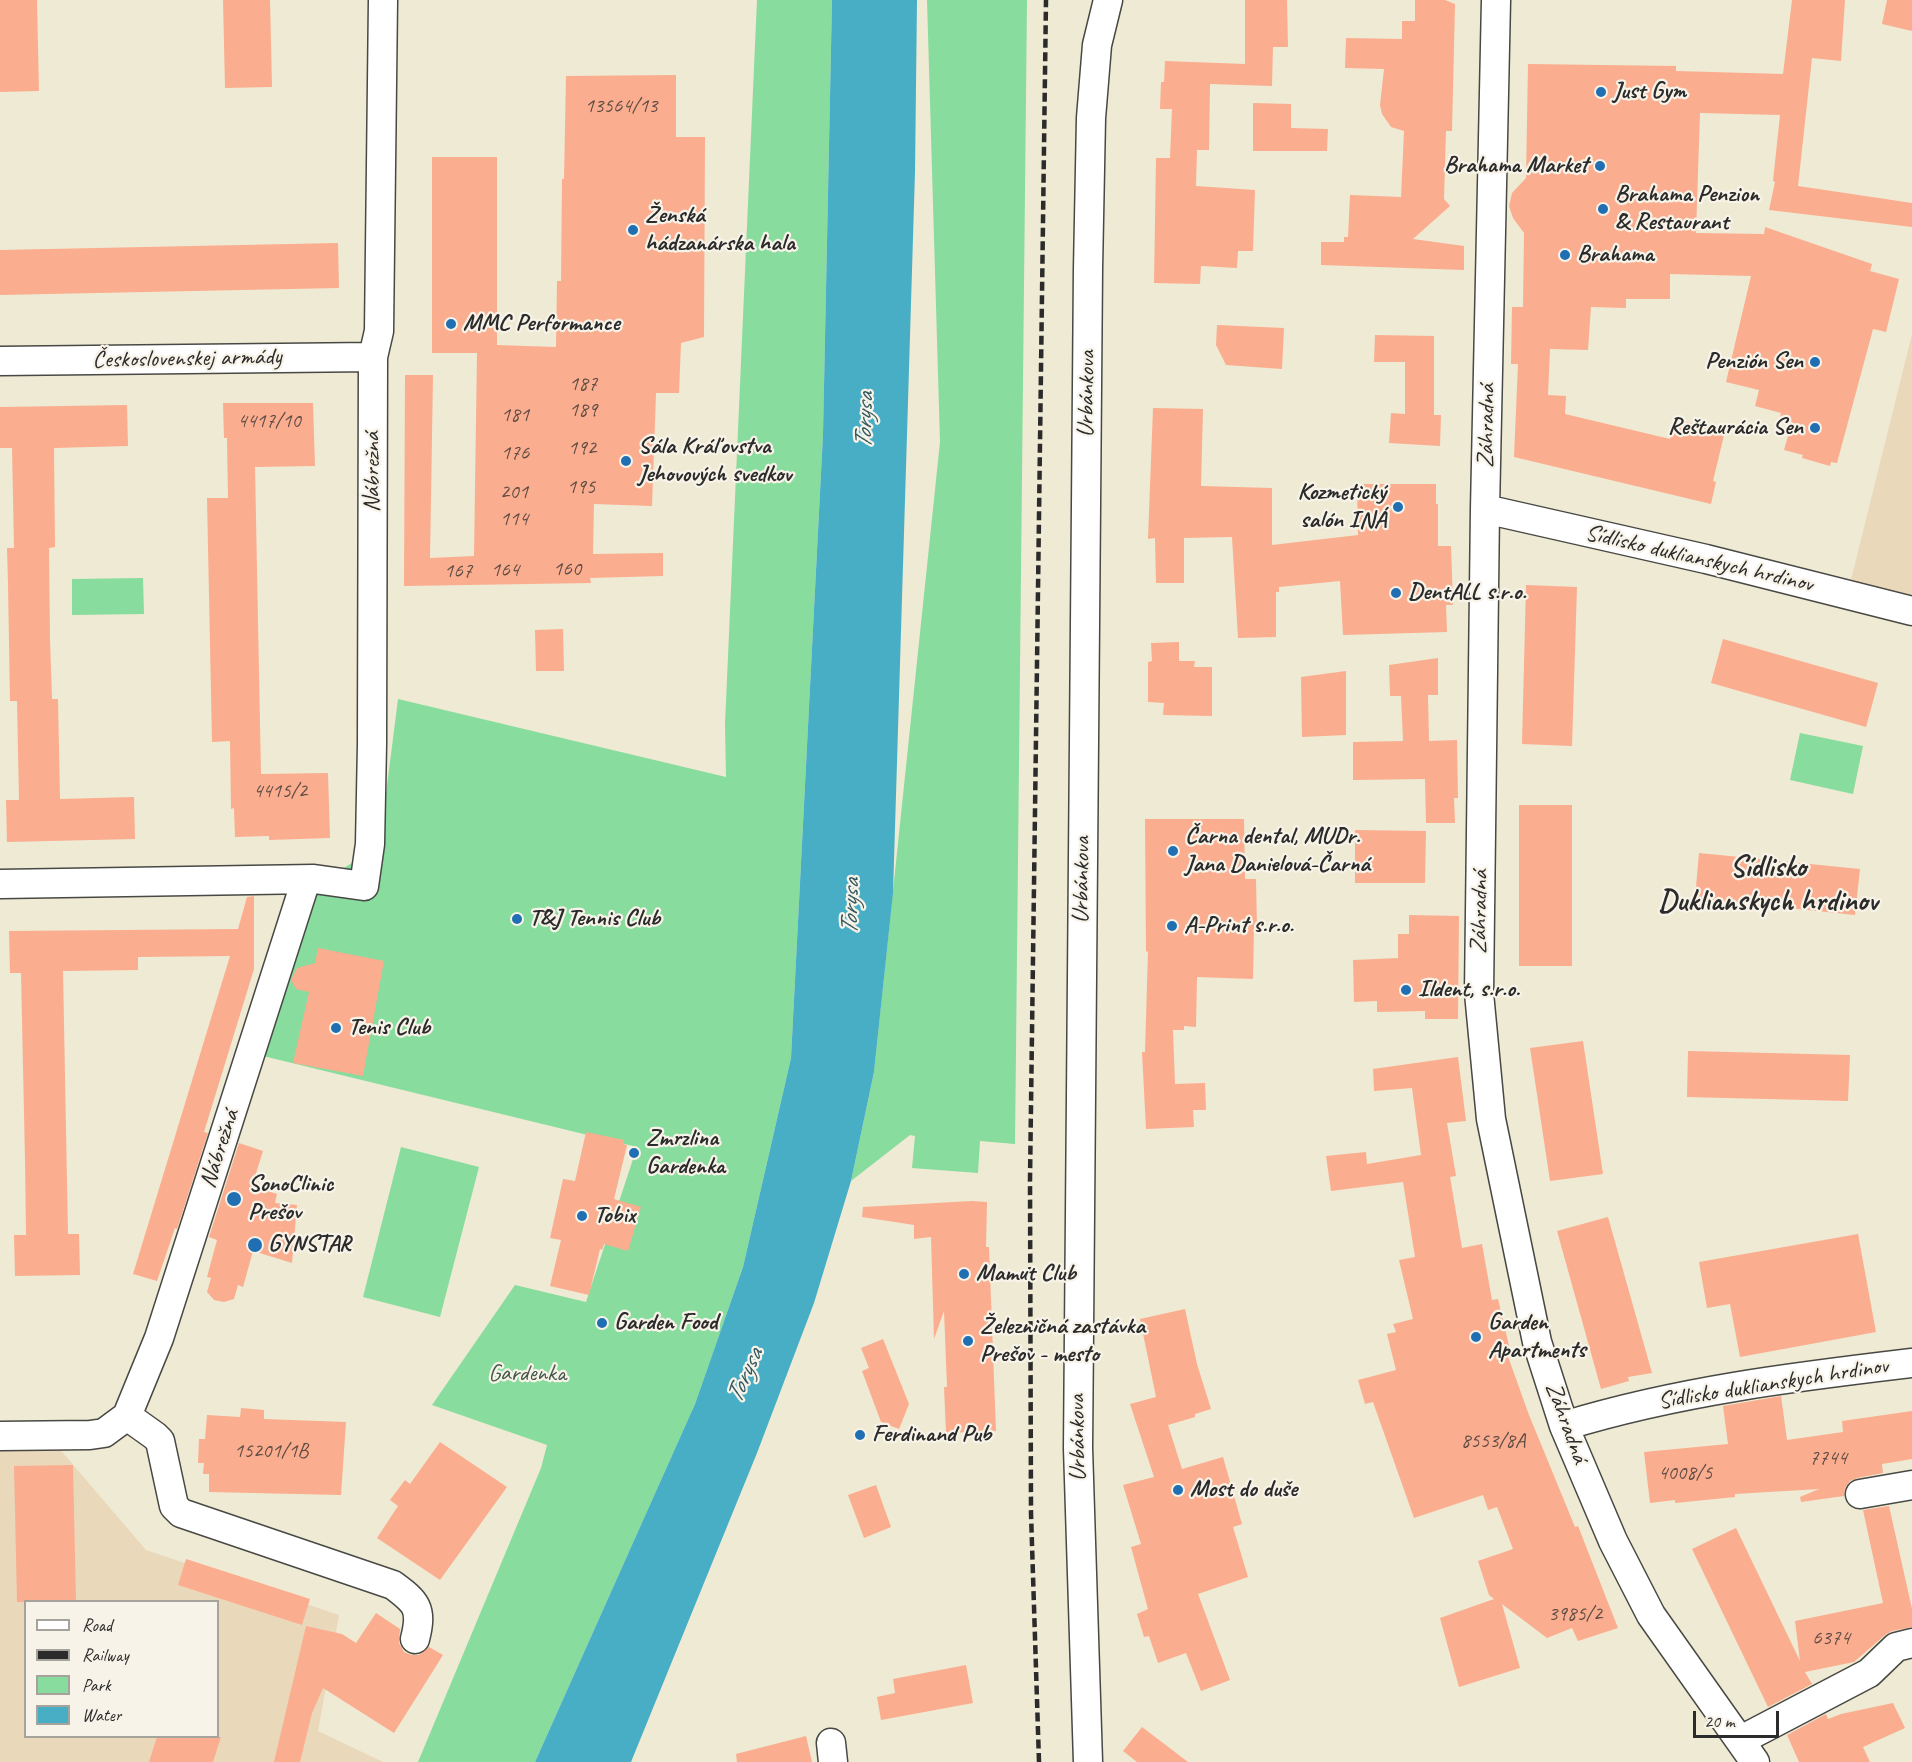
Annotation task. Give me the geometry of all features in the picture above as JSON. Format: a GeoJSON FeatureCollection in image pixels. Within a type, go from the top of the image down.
{"type":"FeatureCollection","features":[{"type":"Feature","properties":{"kind":"street","name":"Nábrežná"},"geometry":{"type":"LineString","coordinates":[[0,884],[306,880],[364,886],[370,844],[374,357],[379,331],[383,0]]}},
{"type":"Feature","properties":{"kind":"street","name":"Urbánkova"},"geometry":{"type":"LineString","coordinates":[[1088,1762],[1077,1448],[1088,281],[1091,118],[1097,45],[1108,0]]}},
{"type":"Feature","properties":{"kind":"street","name":"Záhradná"},"geometry":{"type":"LineString","coordinates":[[1496,0],[1485,509],[1479,993],[1491,1119],[1537,1342],[1564,1426],[1613,1541],[1651,1615],[1748,1751]]}},
{"type":"Feature","properties":{"kind":"street","name":"Československej armády"},"geometry":{"type":"LineString","coordinates":[[0,361],[374,357]]}},
{"type":"Feature","properties":{"kind":"street","name":"Sídlisko duklianskych hrdinov"},"geometry":{"type":"LineString","coordinates":[[1485,509],[1706,559],[1912,611]]}},
{"type":"Feature","properties":{"kind":"street","name":"Nábrežná"},"geometry":{"type":"LineString","coordinates":[[127,1416],[159,1338],[306,880]]}},
{"type":"Feature","properties":{"kind":"street","name":"Sídlisko duklianskych hrdinov"},"geometry":{"type":"LineString","coordinates":[[1564,1426],[1714,1389],[1912,1363]]}},
{"type":"Feature","properties":{"kind":"street"},"geometry":{"type":"LineString","coordinates":[[0,1436],[104,1433],[127,1416],[160,1441],[174,1506],[181,1513],[393,1585],[413,1600],[419,1612],[416,1639]]}},
{"type":"Feature","properties":{"kind":"street"},"geometry":{"type":"LineString","coordinates":[[1860,1494],[1912,1485]]}},
{"type":"Feature","properties":{"kind":"street"},"geometry":{"type":"LineString","coordinates":[[1748,1751],[1869,1673],[1896,1647],[1912,1643]]}},
{"type":"Feature","properties":{"kind":"shaded area"},"geometry":{"type":"Polygon","coordinates":[[[1912,334],[1912,607],[1848,592],[1912,334]]]}},
{"type":"Feature","properties":{"kind":"shaded area"},"geometry":{"type":"Polygon","coordinates":[[[0,1425],[45,1432],[146,1550],[339,1615],[318,1731],[383,1762],[0,1762],[0,1425]]]}},
{"type":"Feature","properties":{"kind":"green space","name":"Gardenka"},"geometry":{"type":"Polygon","coordinates":[[[757,0],[832,0],[823,434],[791,1058],[743,1267],[695,1404],[535,1762],[418,1762],[541,1468],[547,1445],[432,1405],[515,1285],[586,1302],[637,1147],[259,1055],[324,870],[344,868],[369,852],[382,825],[398,699],[726,777],[725,724],[757,0]]]}},
{"type":"Feature","properties":{"kind":"green space"},"geometry":{"type":"Polygon","coordinates":[[[927,0],[1027,0],[1015,1144],[980,1141],[978,1173],[912,1168],[915,1136],[910,1135],[851,1181],[874,1072],[940,442],[927,0]]]}},
{"type":"Feature","properties":{"kind":"green space"},"geometry":{"type":"Polygon","coordinates":[[[143,578],[144,614],[72,615],[72,579],[143,578]]]}},
{"type":"Feature","properties":{"kind":"green space"},"geometry":{"type":"Polygon","coordinates":[[[1800,733],[1863,746],[1853,794],[1790,780],[1800,733]]]}},
{"type":"Feature","properties":{"kind":"green space"},"geometry":{"type":"Polygon","coordinates":[[[401,1147],[479,1167],[440,1317],[363,1297],[401,1147]]]}},
{"type":"Feature","properties":{"kind":"water","name":"Torysa"},"geometry":{"type":"Polygon","coordinates":[[[832,0],[917,0],[915,172],[893,893],[874,1072],[851,1181],[814,1303],[757,1453],[631,1762],[535,1762],[695,1404],[743,1267],[791,1058],[823,434],[832,0]]]}},
{"type":"Feature","properties":{"kind":"building"},"geometry":{"type":"Polygon","coordinates":[[[0,0],[37,0],[39,91],[0,92],[0,0]]]}},
{"type":"Feature","properties":{"kind":"building"},"geometry":{"type":"Polygon","coordinates":[[[223,0],[270,0],[272,87],[225,88],[223,0]]]}},
{"type":"Feature","properties":{"kind":"building"},"geometry":{"type":"Polygon","coordinates":[[[1245,0],[1287,0],[1288,47],[1273,47],[1272,86],[1210,84],[1209,150],[1197,150],[1196,186],[1255,190],[1253,251],[1238,251],[1237,268],[1201,266],[1200,284],[1154,283],[1156,158],[1170,158],[1172,109],[1160,109],[1161,82],[1164,82],[1165,61],[1245,64],[1245,0]]]}},
{"type":"Feature","properties":{"kind":"building"},"geometry":{"type":"Polygon","coordinates":[[[1415,0],[1445,0],[1455,4],[1452,131],[1446,131],[1444,199],[1450,206],[1413,239],[1464,246],[1464,270],[1321,265],[1321,242],[1344,242],[1344,237],[1348,237],[1350,195],[1401,197],[1404,131],[1391,127],[1382,114],[1380,105],[1384,69],[1345,68],[1346,38],[1402,39],[1402,21],[1415,21],[1415,0]]]}},
{"type":"Feature","properties":{"kind":"building"},"geometry":{"type":"Polygon","coordinates":[[[1792,0],[1845,0],[1841,61],[1812,58],[1798,186],[1912,203],[1912,227],[1769,210],[1775,182],[1773,181],[1780,115],[1700,113],[1696,233],[1764,234],[1765,227],[1872,264],[1870,271],[1899,279],[1886,332],[1873,329],[1837,463],[1831,462],[1830,466],[1784,450],[1792,422],[1780,418],[1781,413],[1755,406],[1759,390],[1726,382],[1751,276],[1670,274],[1670,299],[1626,299],[1626,308],[1591,307],[1588,350],[1550,349],[1548,395],[1566,396],[1565,414],[1670,439],[1674,419],[1725,431],[1713,481],[1716,482],[1711,504],[1514,457],[1518,364],[1511,364],[1512,307],[1523,307],[1524,233],[1513,218],[1509,206],[1512,193],[1526,178],[1528,64],[1676,66],[1676,71],[1783,74],[1792,0]]]}},
{"type":"Feature","properties":{"kind":"building"},"geometry":{"type":"Polygon","coordinates":[[[1887,0],[1912,0],[1912,31],[1882,24],[1887,0]]]}},
{"type":"Feature","properties":{"kind":"building"},"geometry":{"type":"Polygon","coordinates":[[[676,75],[676,137],[705,137],[704,337],[681,343],[679,393],[656,393],[652,506],[594,504],[593,554],[663,553],[663,576],[590,578],[591,583],[404,586],[405,375],[433,375],[430,558],[474,556],[477,353],[432,353],[432,157],[497,157],[497,345],[556,347],[557,281],[561,281],[566,76],[676,75]]]}},
{"type":"Feature","properties":{"kind":"building"},"geometry":{"type":"Polygon","coordinates":[[[1253,103],[1291,104],[1291,128],[1328,129],[1327,151],[1253,151],[1253,103]]]}},
{"type":"Feature","properties":{"kind":"building"},"geometry":{"type":"Polygon","coordinates":[[[338,243],[339,288],[0,295],[0,250],[338,243]]]}},
{"type":"Feature","properties":{"kind":"building"},"geometry":{"type":"Polygon","coordinates":[[[1217,325],[1284,328],[1282,369],[1226,365],[1216,345],[1217,325]]]}},
{"type":"Feature","properties":{"kind":"building"},"geometry":{"type":"Polygon","coordinates":[[[1375,335],[1434,336],[1434,415],[1441,415],[1440,446],[1389,443],[1391,413],[1405,414],[1405,362],[1374,362],[1375,335]]]}},
{"type":"Feature","properties":{"kind":"building"},"geometry":{"type":"Polygon","coordinates":[[[223,403],[313,403],[315,466],[255,467],[261,774],[328,773],[330,838],[269,840],[269,836],[235,837],[234,808],[231,809],[230,741],[212,742],[207,498],[228,498],[227,438],[224,438],[223,403]]]}},
{"type":"Feature","properties":{"kind":"building"},"geometry":{"type":"Polygon","coordinates":[[[127,405],[128,446],[54,448],[55,547],[49,548],[50,639],[52,699],[58,699],[60,799],[134,797],[135,839],[7,842],[6,800],[19,800],[17,701],[10,701],[7,548],[14,548],[12,448],[0,448],[0,407],[127,405]]]}},
{"type":"Feature","properties":{"kind":"building"},"geometry":{"type":"Polygon","coordinates":[[[1153,408],[1203,409],[1201,486],[1272,488],[1272,545],[1358,535],[1357,484],[1436,484],[1438,546],[1451,546],[1453,605],[1446,605],[1447,632],[1343,635],[1340,581],[1279,587],[1279,592],[1276,592],[1276,637],[1238,638],[1232,537],[1184,538],[1184,583],[1156,583],[1155,538],[1148,539],[1153,408]]]}},
{"type":"Feature","properties":{"kind":"building"},"geometry":{"type":"Polygon","coordinates":[[[1526,585],[1577,587],[1572,746],[1522,744],[1526,585]]]}},
{"type":"Feature","properties":{"kind":"building"},"geometry":{"type":"Polygon","coordinates":[[[563,629],[564,671],[536,671],[535,630],[563,629]]]}},
{"type":"Feature","properties":{"kind":"building"},"geometry":{"type":"Polygon","coordinates":[[[1723,639],[1878,683],[1866,727],[1711,683],[1723,639]]]}},
{"type":"Feature","properties":{"kind":"building"},"geometry":{"type":"Polygon","coordinates":[[[1179,642],[1179,661],[1195,661],[1194,667],[1212,667],[1212,716],[1163,715],[1164,703],[1148,702],[1148,662],[1152,661],[1151,643],[1179,642]]]}},
{"type":"Feature","properties":{"kind":"building"},"geometry":{"type":"Polygon","coordinates":[[[1438,658],[1438,695],[1428,695],[1429,741],[1457,740],[1458,798],[1454,798],[1455,823],[1426,823],[1425,779],[1353,780],[1353,742],[1403,741],[1401,696],[1390,696],[1389,665],[1438,658]]]}},
{"type":"Feature","properties":{"kind":"building"},"geometry":{"type":"Polygon","coordinates":[[[1346,671],[1346,735],[1302,737],[1301,677],[1346,671]]]}},
{"type":"Feature","properties":{"kind":"building"},"geometry":{"type":"Polygon","coordinates":[[[1519,805],[1572,805],[1572,966],[1519,966],[1519,805]]]}},
{"type":"Feature","properties":{"kind":"building"},"geometry":{"type":"Polygon","coordinates":[[[1145,819],[1244,819],[1245,879],[1256,879],[1257,928],[1254,928],[1253,979],[1197,977],[1196,1027],[1184,1026],[1184,1030],[1173,1030],[1175,1084],[1205,1083],[1206,1110],[1193,1110],[1194,1127],[1146,1129],[1142,1052],[1145,1052],[1148,951],[1146,952],[1145,819]]]}},
{"type":"Feature","properties":{"kind":"building"},"geometry":{"type":"Polygon","coordinates":[[[1355,830],[1426,831],[1425,883],[1355,883],[1355,830]]]}},
{"type":"Feature","properties":{"kind":"building"},"geometry":{"type":"Polygon","coordinates":[[[1699,853],[1860,869],[1855,915],[1695,898],[1699,853]]]}},
{"type":"Feature","properties":{"kind":"building"},"geometry":{"type":"Polygon","coordinates":[[[254,896],[254,969],[204,1132],[208,1133],[177,1229],[175,1228],[157,1281],[133,1274],[230,956],[138,957],[138,970],[63,971],[68,1234],[79,1234],[80,1275],[15,1276],[14,1235],[26,1235],[25,1160],[21,973],[10,973],[9,931],[238,929],[247,897],[254,896]]]}},
{"type":"Feature","properties":{"kind":"building"},"geometry":{"type":"Polygon","coordinates":[[[1409,915],[1459,916],[1458,1019],[1425,1019],[1425,1011],[1377,1012],[1377,1001],[1354,1002],[1353,960],[1398,958],[1398,934],[1409,934],[1409,915]]]}},
{"type":"Feature","properties":{"kind":"building","name":"Tenis Club"},"geometry":{"type":"Polygon","coordinates":[[[318,948],[384,961],[363,1076],[293,1063],[309,992],[296,989],[291,980],[297,968],[315,963],[318,948]]]}},
{"type":"Feature","properties":{"kind":"building"},"geometry":{"type":"Polygon","coordinates":[[[1583,1041],[1603,1174],[1550,1181],[1530,1048],[1583,1041]]]}},
{"type":"Feature","properties":{"kind":"building"},"geometry":{"type":"Polygon","coordinates":[[[1688,1051],[1850,1055],[1848,1101],[1687,1097],[1688,1051]]]}},
{"type":"Feature","properties":{"kind":"building"},"geometry":{"type":"Polygon","coordinates":[[[1458,1057],[1466,1121],[1447,1123],[1456,1176],[1450,1177],[1462,1248],[1482,1244],[1492,1300],[1498,1299],[1510,1350],[1506,1351],[1529,1415],[1575,1527],[1578,1526],[1618,1628],[1578,1641],[1572,1628],[1547,1638],[1502,1604],[1520,1668],[1459,1687],[1440,1618],[1494,1599],[1489,1595],[1478,1561],[1513,1549],[1497,1507],[1488,1510],[1483,1495],[1414,1518],[1373,1402],[1365,1404],[1358,1380],[1396,1370],[1387,1334],[1396,1332],[1393,1324],[1413,1319],[1399,1260],[1415,1257],[1403,1182],[1331,1191],[1326,1156],[1366,1152],[1367,1164],[1421,1155],[1412,1088],[1374,1091],[1373,1069],[1458,1057]]]}},
{"type":"Feature","properties":{"kind":"building","name":"Tobix"},"geometry":{"type":"Polygon","coordinates":[[[586,1132],[624,1140],[623,1144],[627,1145],[614,1199],[641,1207],[628,1251],[604,1244],[602,1250],[600,1249],[589,1295],[550,1286],[561,1240],[550,1238],[563,1179],[575,1181],[586,1132]]]}},
{"type":"Feature","properties":{"kind":"building","name":"GYNSTAR"},"geometry":{"type":"Polygon","coordinates":[[[239,1143],[263,1151],[252,1186],[277,1194],[275,1203],[297,1205],[292,1263],[253,1251],[243,1287],[238,1285],[234,1299],[224,1302],[214,1300],[207,1292],[211,1278],[207,1277],[217,1240],[209,1237],[239,1143]]]}},
{"type":"Feature","properties":{"kind":"building","name":"Železničná zastávka Prešov - mesto"},"geometry":{"type":"Polygon","coordinates":[[[987,1202],[986,1247],[989,1247],[996,1431],[946,1433],[944,1311],[934,1339],[931,1237],[914,1239],[914,1225],[862,1217],[863,1207],[987,1202]]]}},
{"type":"Feature","properties":{"kind":"building"},"geometry":{"type":"Polygon","coordinates":[[[1608,1217],[1652,1373],[1628,1377],[1629,1381],[1601,1389],[1557,1231],[1608,1217]]]}},
{"type":"Feature","properties":{"kind":"building"},"geometry":{"type":"Polygon","coordinates":[[[1858,1234],[1876,1332],[1740,1357],[1730,1304],[1707,1308],[1699,1262],[1858,1234]]]}},
{"type":"Feature","properties":{"kind":"building"},"geometry":{"type":"Polygon","coordinates":[[[1185,1309],[1197,1364],[1211,1409],[1195,1414],[1195,1417],[1168,1425],[1182,1469],[1223,1457],[1242,1524],[1233,1527],[1248,1577],[1198,1594],[1230,1680],[1201,1691],[1186,1653],[1158,1663],[1149,1636],[1144,1637],[1137,1614],[1148,1609],[1131,1547],[1141,1544],[1123,1485],[1154,1477],[1130,1404],[1156,1397],[1140,1319],[1185,1309]]]}},
{"type":"Feature","properties":{"kind":"building"},"geometry":{"type":"Polygon","coordinates":[[[883,1339],[909,1404],[899,1429],[881,1422],[862,1371],[869,1368],[861,1348],[883,1339]]]}},
{"type":"Feature","properties":{"kind":"building"},"geometry":{"type":"Polygon","coordinates":[[[1781,1396],[1787,1440],[1843,1432],[1842,1421],[1912,1411],[1912,1459],[1882,1464],[1883,1473],[1850,1481],[1845,1488],[1844,1496],[1801,1502],[1800,1497],[1819,1489],[1735,1494],[1735,1497],[1675,1503],[1675,1500],[1650,1503],[1644,1452],[1728,1444],[1723,1406],[1781,1396]]]}},
{"type":"Feature","properties":{"kind":"building"},"geometry":{"type":"Polygon","coordinates":[[[241,1408],[264,1410],[264,1419],[346,1422],[341,1495],[209,1492],[209,1474],[203,1474],[204,1463],[198,1463],[199,1439],[205,1439],[207,1415],[240,1417],[241,1408]]]}},
{"type":"Feature","properties":{"kind":"building"},"geometry":{"type":"Polygon","coordinates":[[[440,1442],[507,1487],[440,1580],[377,1538],[398,1506],[390,1500],[405,1480],[410,1484],[440,1442]]]}},
{"type":"Feature","properties":{"kind":"building"},"geometry":{"type":"Polygon","coordinates":[[[73,1465],[76,1600],[17,1602],[14,1466],[73,1465]]]}},
{"type":"Feature","properties":{"kind":"building"},"geometry":{"type":"Polygon","coordinates":[[[876,1485],[891,1527],[864,1538],[848,1495],[876,1485]]]}},
{"type":"Feature","properties":{"kind":"building"},"geometry":{"type":"Polygon","coordinates":[[[1889,1506],[1912,1609],[1912,1627],[1892,1631],[1885,1635],[1854,1662],[1805,1672],[1812,1684],[1768,1707],[1692,1549],[1736,1528],[1800,1661],[1795,1621],[1883,1603],[1863,1510],[1889,1506]]]}},
{"type":"Feature","properties":{"kind":"building"},"geometry":{"type":"Polygon","coordinates":[[[186,1559],[310,1599],[302,1625],[178,1585],[186,1559]]]}},
{"type":"Feature","properties":{"kind":"building"},"geometry":{"type":"Polygon","coordinates":[[[376,1613],[400,1629],[399,1643],[404,1652],[419,1655],[429,1647],[443,1655],[394,1733],[323,1688],[312,1713],[300,1762],[274,1762],[306,1626],[342,1634],[356,1643],[376,1613]]]}},
{"type":"Feature","properties":{"kind":"building"},"geometry":{"type":"Polygon","coordinates":[[[966,1665],[973,1703],[881,1720],[877,1697],[895,1693],[893,1679],[966,1665]]]}},
{"type":"Feature","properties":{"kind":"building"},"geometry":{"type":"Polygon","coordinates":[[[1893,1703],[1905,1728],[1863,1747],[1870,1762],[1799,1762],[1787,1735],[1826,1714],[1828,1719],[1893,1703]]]}},
{"type":"Feature","properties":{"kind":"building"},"geometry":{"type":"Polygon","coordinates":[[[1142,1727],[1188,1762],[1137,1762],[1123,1751],[1142,1727]]]}},
{"type":"Feature","properties":{"kind":"building"},"geometry":{"type":"Polygon","coordinates":[[[806,1736],[812,1762],[737,1762],[736,1754],[806,1736]]]}},
{"type":"Feature","properties":{"kind":"building"},"geometry":{"type":"Polygon","coordinates":[[[221,1737],[213,1762],[149,1762],[157,1738],[221,1737]]]}},
{"type":"Feature","properties":{"kind":"railway"},"geometry":{"type":"LineString","coordinates":[[1039,1762],[1031,1513],[1030,1180],[1046,0]]}},
{"type":"Feature","properties":{"kind":"place","name":"Just Gym"},"geometry":{"type":"Point","coordinates":[1601,92]}},
{"type":"Feature","properties":{"kind":"place","name":"Brahama Market"},"geometry":{"type":"Point","coordinates":[1600,166]}},
{"type":"Feature","properties":{"kind":"place","name":"Brahama Penzion & Restaurant"},"geometry":{"type":"Point","coordinates":[1603,209]}},
{"type":"Feature","properties":{"kind":"place","name":"Ženská hádzanárska hala"},"geometry":{"type":"Point","coordinates":[633,230]}},
{"type":"Feature","properties":{"kind":"place","name":"Brahama"},"geometry":{"type":"Point","coordinates":[1565,255]}},
{"type":"Feature","properties":{"kind":"place","name":"MMC Performance"},"geometry":{"type":"Point","coordinates":[451,324]}},
{"type":"Feature","properties":{"kind":"place","name":"Penzión Sen"},"geometry":{"type":"Point","coordinates":[1815,362]}},
{"type":"Feature","properties":{"kind":"place","name":"Reštaurácia Sen"},"geometry":{"type":"Point","coordinates":[1815,428]}},
{"type":"Feature","properties":{"kind":"place","name":"Sála Kráľovstva Jehovových svedkov"},"geometry":{"type":"Point","coordinates":[626,461]}},
{"type":"Feature","properties":{"kind":"place","name":"Kozmetický salón INÁ"},"geometry":{"type":"Point","coordinates":[1398,507]}},
{"type":"Feature","properties":{"kind":"place","name":"DentALL s.r.o."},"geometry":{"type":"Point","coordinates":[1396,593]}},
{"type":"Feature","properties":{"kind":"place","name":"Čarna dental, MUDr. Jana Danielová-Čarná"},"geometry":{"type":"Point","coordinates":[1173,851]}},
{"type":"Feature","properties":{"kind":"place","name":"T&J Tennis Club"},"geometry":{"type":"Point","coordinates":[517,919]}},
{"type":"Feature","properties":{"kind":"place","name":"A-Print s.r.o."},"geometry":{"type":"Point","coordinates":[1172,926]}},
{"type":"Feature","properties":{"kind":"place","name":"Ildent, s.r.o."},"geometry":{"type":"Point","coordinates":[1406,990]}},
{"type":"Feature","properties":{"kind":"place","name":"Tenis Club"},"geometry":{"type":"Point","coordinates":[336,1028]}},
{"type":"Feature","properties":{"kind":"place","name":"Zmrzlina Gardenka"},"geometry":{"type":"Point","coordinates":[634,1153]}},
{"type":"Feature","properties":{"kind":"place","name":"SonoClinic Prešov"},"geometry":{"type":"Point","coordinates":[234,1199]}},
{"type":"Feature","properties":{"kind":"place","name":"Tobix"},"geometry":{"type":"Point","coordinates":[582,1216]}},
{"type":"Feature","properties":{"kind":"place","name":"GYNSTAR"},"geometry":{"type":"Point","coordinates":[255,1245]}},
{"type":"Feature","properties":{"kind":"place","name":"Mamut Club"},"geometry":{"type":"Point","coordinates":[964,1274]}},
{"type":"Feature","properties":{"kind":"place","name":"Garden Food"},"geometry":{"type":"Point","coordinates":[602,1323]}},
{"type":"Feature","properties":{"kind":"place","name":"Garden Apartments"},"geometry":{"type":"Point","coordinates":[1476,1337]}},
{"type":"Feature","properties":{"kind":"place","name":"Železničná zastávka Prešov - mesto"},"geometry":{"type":"Point","coordinates":[968,1341]}},
{"type":"Feature","properties":{"kind":"place","name":"Ferdinand Pub"},"geometry":{"type":"Point","coordinates":[860,1435]}},
{"type":"Feature","properties":{"kind":"place","name":"Most do duše"},"geometry":{"type":"Point","coordinates":[1178,1490]}},
{"type":"Feature","properties":{"kind":"district","name":"Sídlisko Duklianskych hrdinov"},"geometry":{"type":"Point","coordinates":[1768,885]}}]}
